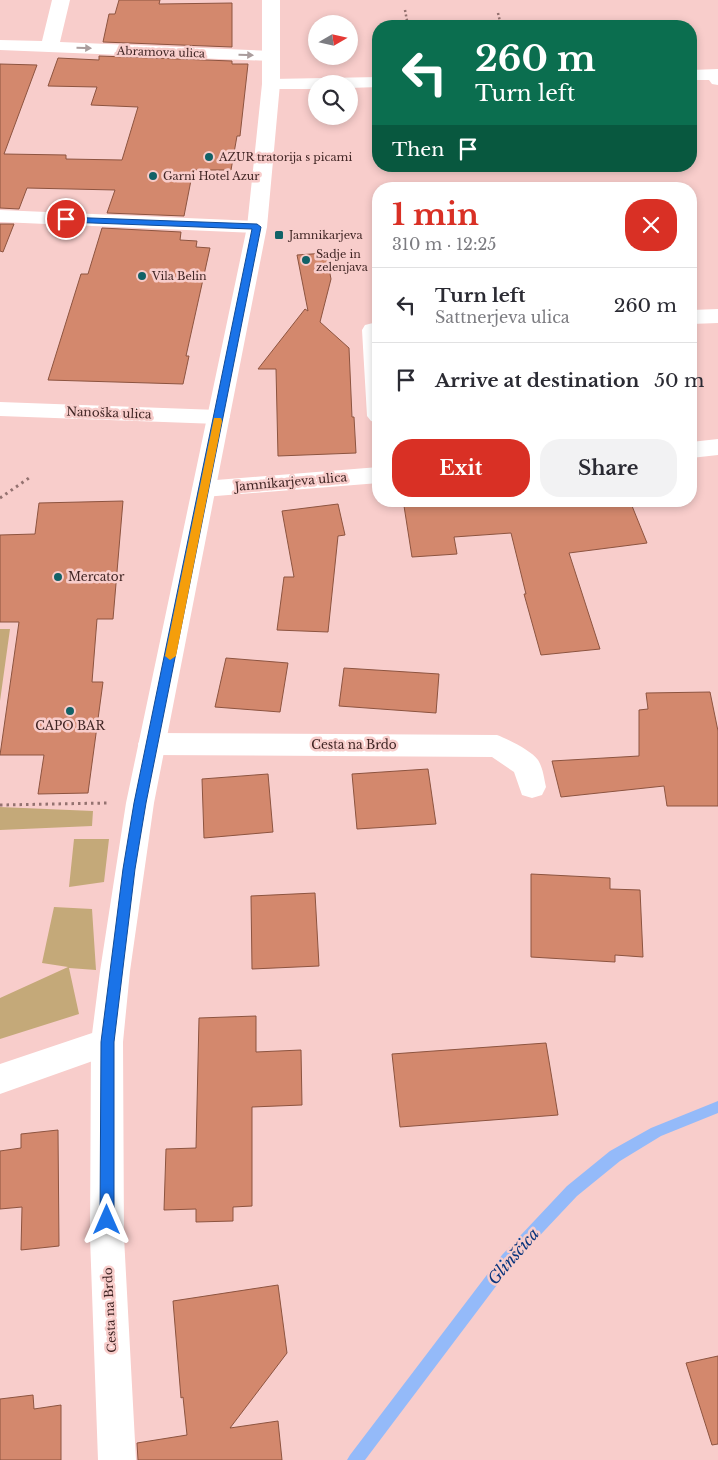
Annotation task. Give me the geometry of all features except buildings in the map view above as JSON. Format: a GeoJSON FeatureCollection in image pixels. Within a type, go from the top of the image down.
{"type":"FeatureCollection","features":[{"type":"Feature","properties":{"kind":"street"},"geometry":{"type":"LineString","coordinates":[[50,47],[61,0]]}},
{"type":"Feature","properties":{"kind":"street","name":"Cesta na Brdo"},"geometry":{"type":"LineString","coordinates":[[117,1460],[107,1237],[107,1042],[115,971],[140,803],[257,227],[271,84],[271,0]]}},
{"type":"Feature","properties":{"kind":"street","name":"Abramova ulica"},"geometry":{"type":"LineString","coordinates":[[0,45],[271,56]]}},
{"type":"Feature","properties":{"kind":"street"},"geometry":{"type":"LineString","coordinates":[[697,75],[716,74],[718,80]]}},
{"type":"Feature","properties":{"kind":"street"},"geometry":{"type":"LineString","coordinates":[[271,84],[372,82]]}},
{"type":"Feature","properties":{"kind":"street"},"geometry":{"type":"LineString","coordinates":[[0,216],[257,227]]}},
{"type":"Feature","properties":{"kind":"street"},"geometry":{"type":"LineString","coordinates":[[697,317],[718,316]]}},
{"type":"Feature","properties":{"kind":"street","name":"Nanoška ulica"},"geometry":{"type":"LineString","coordinates":[[0,409],[218,417]]}},
{"type":"Feature","properties":{"kind":"street"},"geometry":{"type":"LineString","coordinates":[[697,449],[718,447]]}},
{"type":"Feature","properties":{"kind":"street","name":"Jamnikarjeva ulica"},"geometry":{"type":"LineString","coordinates":[[204,489],[372,475]]}},
{"type":"Feature","properties":{"kind":"street","name":"Cesta na Brdo"},"geometry":{"type":"LineString","coordinates":[[152,744],[497,746],[527,766],[532,787]]}},
{"type":"Feature","properties":{"kind":"street"},"geometry":{"type":"LineString","coordinates":[[0,1079],[107,1042]]}},
{"type":"Feature","properties":{"kind":"path"},"geometry":{"type":"LineString","coordinates":[[405,10],[407,20]]}},
{"type":"Feature","properties":{"kind":"path"},"geometry":{"type":"LineString","coordinates":[[498,13],[500,20]]}},
{"type":"Feature","properties":{"kind":"path"},"geometry":{"type":"LineString","coordinates":[[0,498],[29,478]]}},
{"type":"Feature","properties":{"kind":"path"},"geometry":{"type":"LineString","coordinates":[[0,806],[140,803]]}},
{"type":"Feature","properties":{"kind":"shaded area"},"geometry":{"type":"Polygon","coordinates":[[[0,629],[10,629],[0,701],[0,629]]]}},
{"type":"Feature","properties":{"kind":"shaded area"},"geometry":{"type":"Polygon","coordinates":[[[0,807],[93,811],[92,826],[0,830],[0,807]]]}},
{"type":"Feature","properties":{"kind":"shaded area"},"geometry":{"type":"Polygon","coordinates":[[[74,839],[109,839],[104,882],[69,887],[74,839]]]}},
{"type":"Feature","properties":{"kind":"shaded area"},"geometry":{"type":"Polygon","coordinates":[[[54,907],[92,909],[96,970],[69,968],[79,1014],[0,1039],[0,998],[68,967],[42,963],[54,907]]]}},
{"type":"Feature","properties":{"kind":"waterway","name":"Glinščica"},"geometry":{"type":"LineString","coordinates":[[355,1460],[507,1260],[572,1191],[615,1156],[656,1132],[718,1107]]}},
{"type":"Feature","properties":{"kind":"slow traffic"},"geometry":{"type":"LineString","coordinates":[[170,656],[217,421]]}},
{"type":"Feature","properties":{"kind":"place","name":"AZUR tratorija s picami"},"geometry":{"type":"Point","coordinates":[209,157]}},
{"type":"Feature","properties":{"kind":"place","name":"Garni Hotel Azur"},"geometry":{"type":"Point","coordinates":[153,176]}},
{"type":"Feature","properties":{"kind":"place","name":"Jamnikarjeva"},"geometry":{"type":"Point","coordinates":[279,235]}},
{"type":"Feature","properties":{"kind":"place","name":"Sadje in zelenjava"},"geometry":{"type":"Point","coordinates":[306,260]}},
{"type":"Feature","properties":{"kind":"place","name":"Vila Belin"},"geometry":{"type":"Point","coordinates":[142,276]}},
{"type":"Feature","properties":{"kind":"place","name":"Mercator"},"geometry":{"type":"Point","coordinates":[58,577]}},
{"type":"Feature","properties":{"kind":"place","name":"CAPO BAR"},"geometry":{"type":"Point","coordinates":[70,711]}},
{"type":"Feature","properties":{"kind":"route"},"geometry":{"type":"LineString","coordinates":[[66,219],[257,227],[140,803],[129,869],[107,1042],[107,1220]]}}]}
